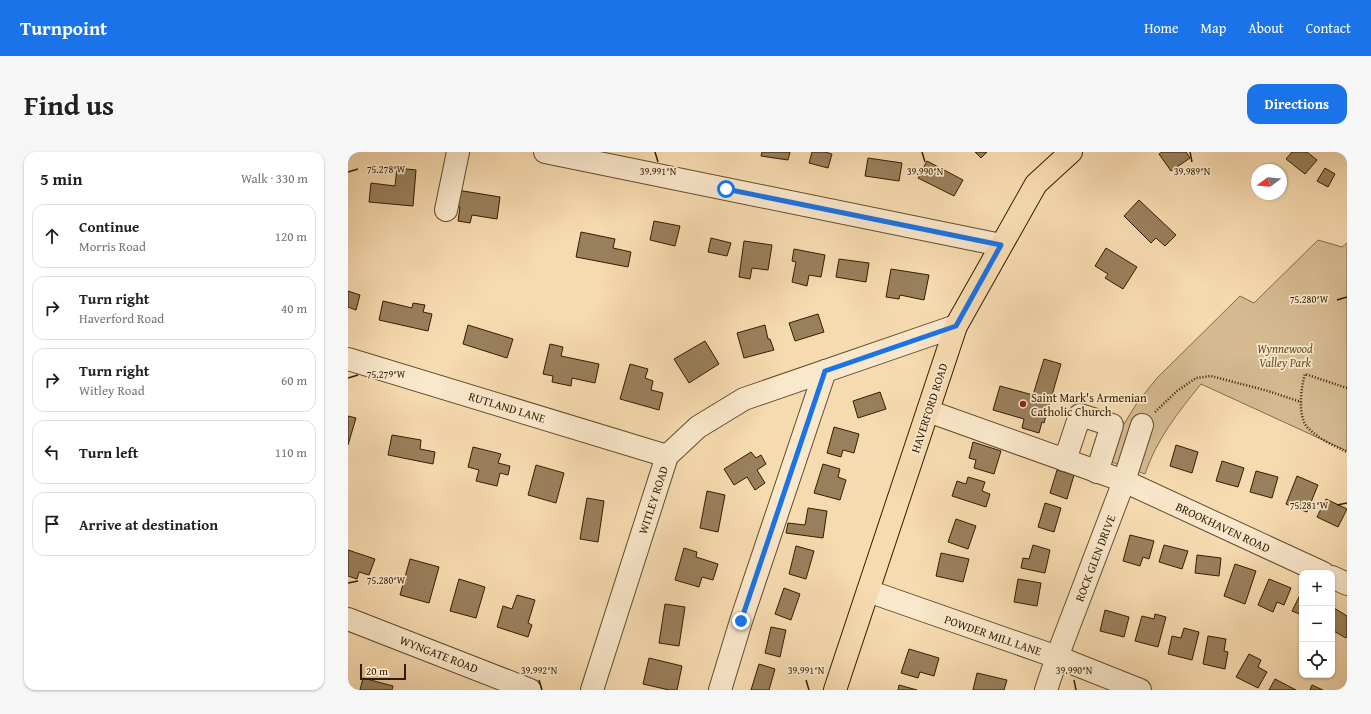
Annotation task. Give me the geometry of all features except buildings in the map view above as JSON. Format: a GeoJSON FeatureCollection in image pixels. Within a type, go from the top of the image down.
{"type":"FeatureCollection","features":[{"type":"Feature","properties":{"kind":"main road","name":"HAVERFORD ROAD"},"geometry":{"type":"LineString","coordinates":[[835,690],[956,326],[1036,184],[1071,152]]}},
{"type":"Feature","properties":{"kind":"street"},"geometry":{"type":"LineString","coordinates":[[446,210],[458,152]]}},
{"type":"Feature","properties":{"kind":"street"},"geometry":{"type":"LineString","coordinates":[[545,152],[1001,245]]}},
{"type":"Feature","properties":{"kind":"street","name":"WITLEY ROAD"},"geometry":{"type":"LineString","coordinates":[[592,690],[667,456],[698,427],[744,399],[956,326]]}},
{"type":"Feature","properties":{"kind":"street","name":"RUTLAND LANE"},"geometry":{"type":"LineString","coordinates":[[348,359],[667,456]]}},
{"type":"Feature","properties":{"kind":"street"},"geometry":{"type":"LineString","coordinates":[[720,690],[741,621],[825,371]]}},
{"type":"Feature","properties":{"kind":"street","name":"BROOKHAVEN ROAD"},"geometry":{"type":"LineString","coordinates":[[928,411],[1124,481],[1317,570]]}},
{"type":"Feature","properties":{"kind":"street"},"geometry":{"type":"LineString","coordinates":[[1065,460],[1080,415],[1112,425],[1097,472]]}},
{"type":"Feature","properties":{"kind":"street","name":"ROCK GLEN DRIVE"},"geometry":{"type":"LineString","coordinates":[[1046,690],[1057,657],[1124,481],[1142,425]]}},
{"type":"Feature","properties":{"kind":"street"},"geometry":{"type":"LineString","coordinates":[[1335,578],[1347,584]]}},
{"type":"Feature","properties":{"kind":"street","name":"POWDER MILL LANE"},"geometry":{"type":"LineString","coordinates":[[868,591],[1057,657],[1140,690]]}},
{"type":"Feature","properties":{"kind":"street","name":"WYNGATE ROAD"},"geometry":{"type":"LineString","coordinates":[[348,619],[530,690]]}},
{"type":"Feature","properties":{"kind":"path"},"geometry":{"type":"LineString","coordinates":[[1347,388],[1305,374],[1302,384],[1300,410],[1306,427],[1329,444],[1347,452]]}},
{"type":"Feature","properties":{"kind":"path"},"geometry":{"type":"LineString","coordinates":[[1142,425],[1176,392],[1196,378],[1211,376],[1268,391],[1301,402]]}},
{"type":"Feature","properties":{"kind":"green space","name":"Wynnewood Valley Park"},"geometry":{"type":"Polygon","coordinates":[[[1318,240],[1342,247],[1347,243],[1347,451],[1201,384],[1169,426],[1155,449],[1145,474],[1106,460],[1122,427],[1137,403],[1157,378],[1240,296],[1254,303],[1318,240]]]}},
{"type":"Feature","properties":{"kind":"place","name":"Saint Mark's Armenian Catholic Church"},"geometry":{"type":"Point","coordinates":[1023,404]}},
{"type":"Feature","properties":{"kind":"route"},"geometry":{"type":"LineString","coordinates":[[726,189],[1001,245],[956,326],[825,371],[741,621]]}}]}
